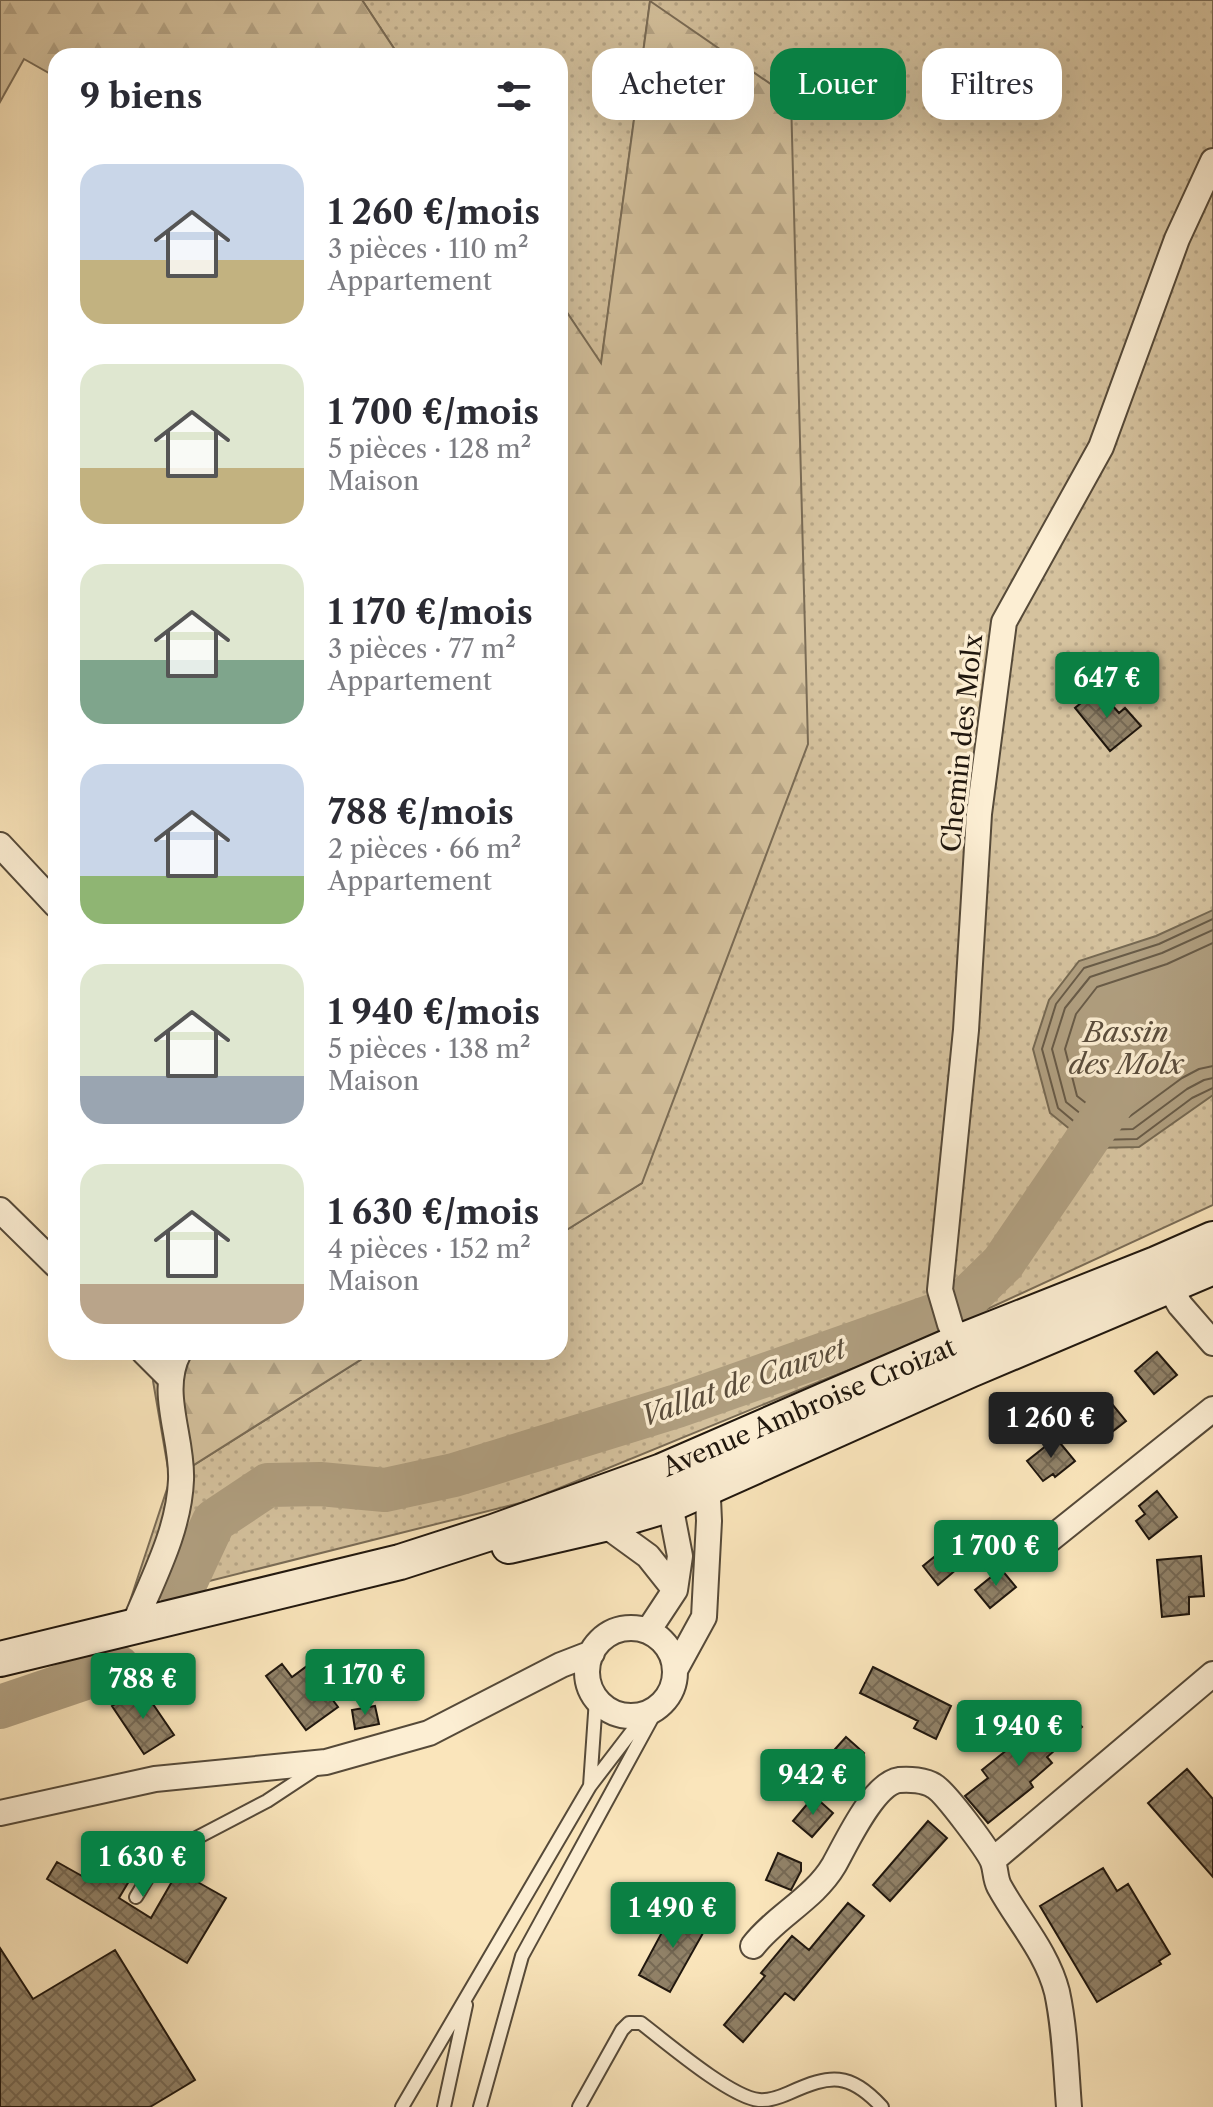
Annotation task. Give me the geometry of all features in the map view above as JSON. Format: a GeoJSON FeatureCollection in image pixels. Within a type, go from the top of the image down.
{"type":"FeatureCollection","features":[{"type":"Feature","properties":{"kind":"main road","name":"Avenue Ambroise Croizat"},"geometry":{"type":"LineString","coordinates":[[1162,1276],[1213,1239]]}},
{"type":"Feature","properties":{"kind":"main road","name":"Avenue Ambroise Croizat"},"geometry":{"type":"LineString","coordinates":[[0,1659],[400,1562],[662,1471],[956,1334],[1162,1276],[1213,1267]]}},
{"type":"Feature","properties":{"kind":"main road","name":"Avenue Ambroise Croizat"},"geometry":{"type":"LineString","coordinates":[[400,1562],[500,1548],[604,1524],[671,1504],[709,1488],[956,1334]]}},
{"type":"Feature","properties":{"kind":"street","name":"Chemin des Molx"},"geometry":{"type":"LineString","coordinates":[[956,1334],[940,1290],[966,1030],[979,814],[1004,622],[1101,447],[1177,239],[1213,161]]}},
{"type":"Feature","properties":{"kind":"street"},"geometry":{"type":"LineString","coordinates":[[0,845],[48,896]]}},
{"type":"Feature","properties":{"kind":"street"},"geometry":{"type":"LineString","coordinates":[[0,1210],[48,1257]]}},
{"type":"Feature","properties":{"kind":"street"},"geometry":{"type":"LineString","coordinates":[[1162,1276],[1213,1343]]}},
{"type":"Feature","properties":{"kind":"street"},"geometry":{"type":"LineString","coordinates":[[152,1360],[169,1377]]}},
{"type":"Feature","properties":{"kind":"street"},"geometry":{"type":"LineString","coordinates":[[133,1627],[174,1527],[182,1479],[169,1377],[176,1360]]}},
{"type":"Feature","properties":{"kind":"street"},"geometry":{"type":"LineString","coordinates":[[1044,1544],[1213,1409]]}},
{"type":"Feature","properties":{"kind":"street"},"geometry":{"type":"LineString","coordinates":[[592,1653],[587,1677],[596,1699],[607,1708],[633,1716],[652,1710],[668,1696],[675,1670],[704,1617],[709,1488],[705,1452]]}},
{"type":"Feature","properties":{"kind":"street"},"geometry":{"type":"LineString","coordinates":[[648,1631],[675,1590],[680,1556],[662,1471]]}},
{"type":"Feature","properties":{"kind":"street"},"geometry":{"type":"LineString","coordinates":[[604,1524],[648,1556],[675,1590]]}},
{"type":"Feature","properties":{"kind":"street"},"geometry":{"type":"LineString","coordinates":[[0,1813],[155,1779],[326,1762],[429,1733],[561,1665],[592,1653],[609,1634],[621,1629],[648,1631],[667,1646],[675,1670]]}},
{"type":"Feature","properties":{"kind":"street"},"geometry":{"type":"LineString","coordinates":[[993,1860],[1213,1674]]}},
{"type":"Feature","properties":{"kind":"street"},"geometry":{"type":"LineString","coordinates":[[753,1946],[764,1932],[801,1904],[832,1869],[856,1824],[876,1796],[896,1780],[934,1785],[945,1795],[993,1860],[997,1882],[1042,1955],[1056,1991],[1069,2107]]}},
{"type":"Feature","properties":{"kind":"lane"},"geometry":{"type":"LineString","coordinates":[[590,1786],[596,1699]]}},
{"type":"Feature","properties":{"kind":"lane"},"geometry":{"type":"LineString","coordinates":[[402,2107],[590,1786],[652,1710]]}},
{"type":"Feature","properties":{"kind":"lane"},"geometry":{"type":"LineString","coordinates":[[480,2107],[522,1956],[652,1710]]}},
{"type":"Feature","properties":{"kind":"lane"},"geometry":{"type":"LineString","coordinates":[[136,1897],[160,1857],[267,1801],[326,1762]]}},
{"type":"Feature","properties":{"kind":"lane"},"geometry":{"type":"LineString","coordinates":[[444,2107],[469,1994]]}},
{"type":"Feature","properties":{"kind":"lane"},"geometry":{"type":"LineString","coordinates":[[579,2107],[622,2030],[629,2023],[641,2023],[738,2094],[760,2100],[776,2098],[820,2079],[840,2079],[867,2091],[882,2107]]}},
{"type":"Feature","properties":{"kind":"green space"},"geometry":{"type":"Polygon","coordinates":[[[0,0],[362,0],[394,48],[48,48],[48,72],[24,59],[0,102],[0,0]]]}},
{"type":"Feature","properties":{"kind":"green space"},"geometry":{"type":"Polygon","coordinates":[[[362,0],[1213,0],[1213,1205],[916,1342],[528,1501],[130,1601],[170,1480],[360,1360],[568,1360],[568,1229],[642,1183],[649,120],[754,120],[754,48],[650,48],[650,2],[644,48],[592,48],[592,120],[634,120],[601,365],[568,314],[568,48],[394,48],[362,0]]]}},
{"type":"Feature","properties":{"kind":"green space"},"geometry":{"type":"Polygon","coordinates":[[[650,1],[718,48],[644,48],[650,1]]]}},
{"type":"Feature","properties":{"kind":"green space"},"geometry":{"type":"Polygon","coordinates":[[[754,73],[770,84],[770,120],[792,120],[808,744],[642,1183],[568,1229],[568,314],[601,363],[634,120],[754,120],[754,73]]]}},
{"type":"Feature","properties":{"kind":"green space"},"geometry":{"type":"Polygon","coordinates":[[[186,1360],[360,1360],[170,1480],[153,1381],[186,1360]]]}},
{"type":"Feature","properties":{"kind":"water","name":"Bassin des Molx"},"geometry":{"type":"Polygon","coordinates":[[[1213,910],[1213,1095],[1139,1147],[1093,1148],[1050,1113],[1033,1049],[1049,1000],[1079,961],[1156,936],[1213,910]]]}},
{"type":"Feature","properties":{"kind":"building"},"geometry":{"type":"Polygon","coordinates":[[[1098,689],[1119,713],[1125,708],[1141,726],[1110,751],[1075,708],[1098,689]]]}},
{"type":"Feature","properties":{"kind":"building"},"geometry":{"type":"Polygon","coordinates":[[[1157,1352],[1177,1375],[1154,1394],[1135,1371],[1157,1352]]]}},
{"type":"Feature","properties":{"kind":"building"},"geometry":{"type":"Polygon","coordinates":[[[1100,1399],[1108,1399],[1126,1421],[1108,1435],[1087,1409],[1100,1399]]]}},
{"type":"Feature","properties":{"kind":"building"},"geometry":{"type":"Polygon","coordinates":[[[1056,1438],[1075,1461],[1055,1477],[1053,1474],[1043,1481],[1027,1461],[1056,1438]]]}},
{"type":"Feature","properties":{"kind":"building"},"geometry":{"type":"Polygon","coordinates":[[[1157,1491],[1177,1517],[1149,1539],[1136,1521],[1145,1514],[1139,1506],[1157,1491]]]}},
{"type":"Feature","properties":{"kind":"building"},"geometry":{"type":"Polygon","coordinates":[[[949,1545],[964,1563],[938,1585],[923,1566],[949,1545]]]}},
{"type":"Feature","properties":{"kind":"building"},"geometry":{"type":"Polygon","coordinates":[[[1201,1556],[1204,1596],[1189,1597],[1189,1614],[1162,1617],[1157,1560],[1201,1556]]]}},
{"type":"Feature","properties":{"kind":"building"},"geometry":{"type":"Polygon","coordinates":[[[1001,1569],[1016,1587],[990,1608],[975,1590],[1001,1569]]]}},
{"type":"Feature","properties":{"kind":"building"},"geometry":{"type":"Polygon","coordinates":[[[282,1664],[292,1677],[307,1666],[338,1707],[306,1730],[266,1676],[282,1664]]]}},
{"type":"Feature","properties":{"kind":"building"},"geometry":{"type":"Polygon","coordinates":[[[873,1667],[951,1706],[936,1739],[914,1728],[918,1721],[860,1693],[873,1667]]]}},
{"type":"Feature","properties":{"kind":"building"},"geometry":{"type":"Polygon","coordinates":[[[142,1688],[174,1735],[144,1754],[112,1706],[142,1688]]]}},
{"type":"Feature","properties":{"kind":"building"},"geometry":{"type":"Polygon","coordinates":[[[375,1706],[379,1724],[355,1729],[352,1710],[375,1706]]]}},
{"type":"Feature","properties":{"kind":"building"},"geometry":{"type":"Polygon","coordinates":[[[1068,1711],[1082,1727],[1047,1757],[1052,1763],[1030,1782],[1033,1787],[988,1823],[965,1796],[988,1778],[982,1770],[1028,1733],[1033,1740],[1068,1711]]]}},
{"type":"Feature","properties":{"kind":"building"},"geometry":{"type":"Polygon","coordinates":[[[846,1737],[864,1753],[836,1784],[818,1768],[846,1737]]]}},
{"type":"Feature","properties":{"kind":"building"},"geometry":{"type":"Polygon","coordinates":[[[1187,1769],[1213,1799],[1213,1877],[1148,1803],[1187,1769]]]}},
{"type":"Feature","properties":{"kind":"building"},"geometry":{"type":"Polygon","coordinates":[[[814,1796],[833,1813],[812,1837],[793,1821],[814,1796]]]}},
{"type":"Feature","properties":{"kind":"building"},"geometry":{"type":"Polygon","coordinates":[[[928,1821],[947,1838],[890,1901],[873,1885],[928,1821]]]}},
{"type":"Feature","properties":{"kind":"building"},"geometry":{"type":"Polygon","coordinates":[[[108,1833],[145,1854],[119,1898],[151,1918],[178,1871],[226,1898],[187,1963],[47,1879],[57,1862],[82,1876],[108,1833]]]}},
{"type":"Feature","properties":{"kind":"building"},"geometry":{"type":"Polygon","coordinates":[[[778,1853],[801,1863],[801,1871],[791,1890],[766,1880],[778,1853]]]}},
{"type":"Feature","properties":{"kind":"building"},"geometry":{"type":"Polygon","coordinates":[[[1103,1868],[1117,1891],[1128,1884],[1170,1954],[1159,1961],[1161,1964],[1097,2002],[1040,1906],[1103,1868]]]}},
{"type":"Feature","properties":{"kind":"building"},"geometry":{"type":"Polygon","coordinates":[[[848,1903],[864,1916],[794,2000],[785,1993],[743,2042],[724,2025],[765,1976],[761,1973],[792,1936],[809,1950],[848,1903]]]}},
{"type":"Feature","properties":{"kind":"building"},"geometry":{"type":"Polygon","coordinates":[[[675,1908],[707,1926],[670,1992],[639,1975],[675,1908]]]}},
{"type":"Feature","properties":{"kind":"building"},"geometry":{"type":"Polygon","coordinates":[[[0,1948],[33,1999],[115,1950],[195,2080],[150,2107],[0,2107],[0,1948]]]}},
{"type":"Feature","properties":{"kind":"waterway","name":"Vallat de Cauvet"},"geometry":{"type":"LineString","coordinates":[[181,1592],[214,1521],[268,1485],[320,1484],[385,1490],[454,1475],[677,1406],[958,1307],[1003,1263],[1118,1094]]}},
{"type":"Feature","properties":{"kind":"waterway","name":"Vallat de Cauvet"},"geometry":{"type":"LineString","coordinates":[[0,1707],[118,1667]]}}]}
